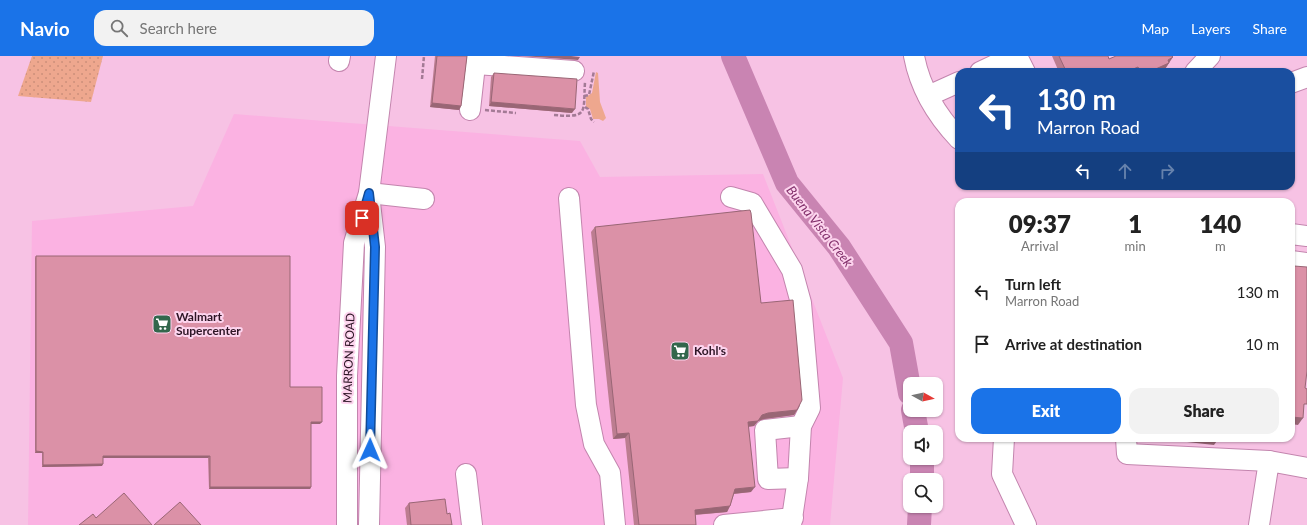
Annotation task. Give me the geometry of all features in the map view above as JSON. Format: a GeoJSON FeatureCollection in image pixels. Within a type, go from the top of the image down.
{"type":"FeatureCollection","features":[{"type":"Feature","properties":{"kind":"street","name":"MARRON ROAD"},"geometry":{"type":"LineString","coordinates":[[347,525],[347,376],[354,243],[369,193],[386,56]]}},
{"type":"Feature","properties":{"kind":"street"},"geometry":{"type":"LineString","coordinates":[[914,56],[928,96],[943,122],[955,135]]}},
{"type":"Feature","properties":{"kind":"street"},"geometry":{"type":"LineString","coordinates":[[988,68],[1014,56]]}},
{"type":"Feature","properties":{"kind":"street"},"geometry":{"type":"LineString","coordinates":[[1017,56],[1023,68]]}},
{"type":"Feature","properties":{"kind":"street"},"geometry":{"type":"LineString","coordinates":[[475,110],[476,60],[580,73]]}},
{"type":"Feature","properties":{"kind":"street"},"geometry":{"type":"LineString","coordinates":[[1295,82],[1307,77]]}},
{"type":"Feature","properties":{"kind":"street"},"geometry":{"type":"LineString","coordinates":[[928,96],[955,84]]}},
{"type":"Feature","properties":{"kind":"street","name":"MARRON ROAD"},"geometry":{"type":"LineString","coordinates":[[369,193],[375,247],[369,525]]}},
{"type":"Feature","properties":{"kind":"street"},"geometry":{"type":"LineString","coordinates":[[369,193],[424,199]]}},
{"type":"Feature","properties":{"kind":"street"},"geometry":{"type":"LineString","coordinates":[[724,525],[792,521],[798,478],[801,426],[810,408],[801,303],[792,270],[752,203],[731,197]]}},
{"type":"Feature","properties":{"kind":"street"},"geometry":{"type":"LineString","coordinates":[[569,198],[586,405],[594,444],[610,473],[615,525]]}},
{"type":"Feature","properties":{"kind":"street"},"geometry":{"type":"LineString","coordinates":[[1295,234],[1307,236]]}},
{"type":"Feature","properties":{"kind":"street"},"geometry":{"type":"LineString","coordinates":[[1295,262],[1307,263]]}},
{"type":"Feature","properties":{"kind":"street"},"geometry":{"type":"LineString","coordinates":[[798,478],[768,479],[765,430],[801,426]]}},
{"type":"Feature","properties":{"kind":"street"},"geometry":{"type":"LineString","coordinates":[[1004,442],[1002,474],[1026,525]]}},
{"type":"Feature","properties":{"kind":"street"},"geometry":{"type":"LineString","coordinates":[[1126,442],[1126,454],[1269,461],[1307,468]]}},
{"type":"Feature","properties":{"kind":"street"},"geometry":{"type":"LineString","coordinates":[[1259,525],[1269,461]]}},
{"type":"Feature","properties":{"kind":"street"},"geometry":{"type":"LineString","coordinates":[[466,474],[472,525]]}},
{"type":"Feature","properties":{"kind":"path"},"geometry":{"type":"LineString","coordinates":[[422,79],[424,56]]}},
{"type":"Feature","properties":{"kind":"path"},"geometry":{"type":"LineString","coordinates":[[584,96],[589,95],[594,71]]}},
{"type":"Feature","properties":{"kind":"path"},"geometry":{"type":"LineString","coordinates":[[580,73],[585,107],[588,109],[591,119],[594,122]]}},
{"type":"Feature","properties":{"kind":"path"},"geometry":{"type":"LineString","coordinates":[[554,116],[576,116],[582,112],[585,107]]}},
{"type":"Feature","properties":{"kind":"path"},"geometry":{"type":"LineString","coordinates":[[475,110],[516,113]]}},
{"type":"Feature","properties":{"kind":"shaded area"},"geometry":{"type":"Polygon","coordinates":[[[32,56],[103,56],[91,102],[18,96],[32,56]]]}},
{"type":"Feature","properties":{"kind":"shaded area"},"geometry":{"type":"Polygon","coordinates":[[[596,72],[598,73],[600,102],[606,118],[603,121],[593,119],[590,109],[586,107],[586,97],[592,93],[596,72]]]}},
{"type":"Feature","properties":{"kind":"shaded area"},"geometry":{"type":"Polygon","coordinates":[[[234,114],[580,141],[600,177],[763,174],[843,378],[830,525],[28,525],[32,221],[193,206],[234,114]]]}},
{"type":"Feature","properties":{"kind":"building"},"geometry":{"type":"Polygon","coordinates":[[[437,56],[467,56],[461,106],[432,103],[437,56]]]}},
{"type":"Feature","properties":{"kind":"building"},"geometry":{"type":"Polygon","coordinates":[[[1059,56],[1108,56],[1109,59],[1116,56],[1173,57],[1168,60],[1169,63],[1158,68],[1065,68],[1059,56]]]}},
{"type":"Feature","properties":{"kind":"building"},"geometry":{"type":"Polygon","coordinates":[[[494,73],[577,79],[575,109],[491,102],[494,73]]]}},
{"type":"Feature","properties":{"kind":"building"},"geometry":{"type":"Polygon","coordinates":[[[750,210],[761,303],[793,300],[802,400],[797,410],[768,413],[762,415],[758,421],[748,422],[755,487],[735,489],[730,506],[695,510],[696,525],[639,525],[629,433],[617,434],[595,227],[750,210]]]}},
{"type":"Feature","properties":{"kind":"building","name":"Walmart Supercenter"},"geometry":{"type":"Polygon","coordinates":[[[36,256],[290,256],[290,387],[322,387],[322,422],[311,422],[311,487],[210,487],[210,456],[103,456],[103,464],[43,465],[43,452],[36,451],[36,256]]]}},
{"type":"Feature","properties":{"kind":"building"},"geometry":{"type":"Polygon","coordinates":[[[1295,266],[1307,267],[1307,371],[1305,388],[1307,389],[1307,404],[1304,404],[1303,418],[1295,417],[1295,266]]]}},
{"type":"Feature","properties":{"kind":"building"},"geometry":{"type":"Polygon","coordinates":[[[124,493],[152,525],[79,525],[93,514],[96,518],[124,493]]]}},
{"type":"Feature","properties":{"kind":"building"},"geometry":{"type":"Polygon","coordinates":[[[445,499],[447,514],[450,513],[452,525],[411,525],[409,503],[445,499]]]}},
{"type":"Feature","properties":{"kind":"building"},"geometry":{"type":"Polygon","coordinates":[[[180,502],[201,525],[154,525],[180,502]]]}},
{"type":"Feature","properties":{"kind":"waterway","name":"Buena Vista Creek"},"geometry":{"type":"LineString","coordinates":[[733,56],[787,183],[839,247],[901,343],[907,377]]}},
{"type":"Feature","properties":{"kind":"waterway","name":"Buena Vista Creek"},"geometry":{"type":"LineString","coordinates":[[914,417],[916,425]]}},
{"type":"Feature","properties":{"kind":"waterway","name":"Buena Vista Creek"},"geometry":{"type":"LineString","coordinates":[[922,465],[922,473]]}},
{"type":"Feature","properties":{"kind":"waterway","name":"Buena Vista Creek"},"geometry":{"type":"LineString","coordinates":[[919,525],[920,513]]}},
{"type":"Feature","properties":{"kind":"place","name":"Walmart Supercenter"},"geometry":{"type":"Point","coordinates":[162,324]}},
{"type":"Feature","properties":{"kind":"place","name":"Kohl's"},"geometry":{"type":"Point","coordinates":[680,351]}},
{"type":"Feature","properties":{"kind":"route"},"geometry":{"type":"LineString","coordinates":[[362,218],[369,193],[375,247],[370,450]]}}]}
